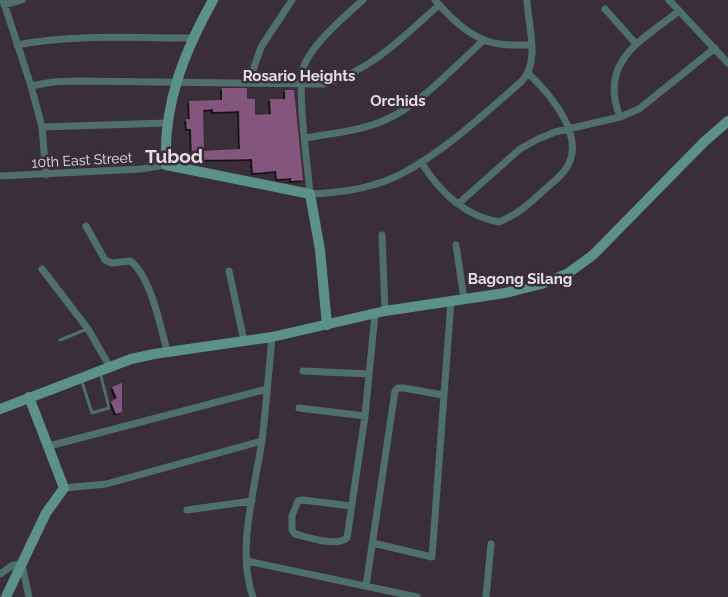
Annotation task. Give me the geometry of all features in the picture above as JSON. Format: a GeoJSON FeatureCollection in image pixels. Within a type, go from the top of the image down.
{"type":"FeatureCollection","features":[{"type":"Feature","properties":{"kind":"main road"},"geometry":{"type":"LineString","coordinates":[[213,0],[192,38],[175,83],[168,123],[166,165],[310,194],[320,250],[327,325]]}},
{"type":"Feature","properties":{"kind":"main road"},"geometry":{"type":"LineString","coordinates":[[0,409],[131,359],[167,351],[272,337],[380,313],[541,284],[580,266],[728,122]]}},
{"type":"Feature","properties":{"kind":"main road"},"geometry":{"type":"LineString","coordinates":[[6,597],[46,513],[64,488],[29,397]]}},
{"type":"Feature","properties":{"kind":"street"},"geometry":{"type":"LineString","coordinates":[[22,0],[4,3],[42,127],[46,175]]}},
{"type":"Feature","properties":{"kind":"street"},"geometry":{"type":"LineString","coordinates":[[249,82],[261,47],[292,0]]}},
{"type":"Feature","properties":{"kind":"street"},"geometry":{"type":"LineString","coordinates":[[363,0],[315,47],[304,65],[301,85],[310,194],[343,191],[370,185],[403,173],[451,140],[529,74],[532,64],[527,0]]}},
{"type":"Feature","properties":{"kind":"street"},"geometry":{"type":"LineString","coordinates":[[668,0],[728,63]]}},
{"type":"Feature","properties":{"kind":"street"},"geometry":{"type":"LineString","coordinates":[[31,86],[53,82],[76,81],[324,84],[359,71],[374,61],[437,3],[484,40],[502,44],[531,45]]}},
{"type":"Feature","properties":{"kind":"street"},"geometry":{"type":"LineString","coordinates":[[605,9],[636,44]]}},
{"type":"Feature","properties":{"kind":"street"},"geometry":{"type":"LineString","coordinates":[[620,117],[616,107],[615,77],[619,64],[626,53],[636,44],[679,11]]}},
{"type":"Feature","properties":{"kind":"street"},"geometry":{"type":"LineString","coordinates":[[17,45],[74,38],[192,38]]}},
{"type":"Feature","properties":{"kind":"street"},"geometry":{"type":"LineString","coordinates":[[306,138],[371,125],[398,114],[412,104],[484,40]]}},
{"type":"Feature","properties":{"kind":"street"},"geometry":{"type":"LineString","coordinates":[[458,204],[520,149],[538,138],[620,117],[639,109],[715,48]]}},
{"type":"Feature","properties":{"kind":"street"},"geometry":{"type":"LineString","coordinates":[[420,162],[440,190],[458,204],[488,220],[500,222],[520,212],[568,166],[573,145],[568,129],[548,93],[529,74]]}},
{"type":"Feature","properties":{"kind":"street"},"geometry":{"type":"LineString","coordinates":[[42,127],[168,123]]}},
{"type":"Feature","properties":{"kind":"street","name":"10th East Street"},"geometry":{"type":"LineString","coordinates":[[0,176],[141,170],[166,165]]}},
{"type":"Feature","properties":{"kind":"street"},"geometry":{"type":"LineString","coordinates":[[86,226],[105,260],[112,263],[130,261],[137,267],[153,301],[167,351]]}},
{"type":"Feature","properties":{"kind":"street"},"geometry":{"type":"LineString","coordinates":[[351,506],[298,501],[292,516],[292,530],[295,534],[307,536],[344,540],[347,538],[365,416],[369,374],[380,313],[382,235]]}},
{"type":"Feature","properties":{"kind":"street"},"geometry":{"type":"LineString","coordinates":[[456,245],[464,299]]}},
{"type":"Feature","properties":{"kind":"street"},"geometry":{"type":"LineString","coordinates":[[42,269],[88,329],[105,369]]}},
{"type":"Feature","properties":{"kind":"street"},"geometry":{"type":"LineString","coordinates":[[229,271],[244,341]]}},
{"type":"Feature","properties":{"kind":"street"},"geometry":{"type":"LineString","coordinates":[[373,543],[432,556],[451,301]]}},
{"type":"Feature","properties":{"kind":"street"},"geometry":{"type":"LineString","coordinates":[[253,597],[247,561],[252,501],[262,441],[272,337]]}},
{"type":"Feature","properties":{"kind":"street"},"geometry":{"type":"LineString","coordinates":[[303,371],[369,374]]}},
{"type":"Feature","properties":{"kind":"street"},"geometry":{"type":"LineString","coordinates":[[366,586],[396,390],[404,388],[443,395]]}},
{"type":"Feature","properties":{"kind":"street"},"geometry":{"type":"LineString","coordinates":[[49,446],[267,389]]}},
{"type":"Feature","properties":{"kind":"street"},"geometry":{"type":"LineString","coordinates":[[299,408],[365,416]]}},
{"type":"Feature","properties":{"kind":"street"},"geometry":{"type":"LineString","coordinates":[[64,488],[106,484],[262,441]]}},
{"type":"Feature","properties":{"kind":"street"},"geometry":{"type":"LineString","coordinates":[[187,510],[252,501]]}},
{"type":"Feature","properties":{"kind":"street"},"geometry":{"type":"LineString","coordinates":[[486,597],[491,544]]}},
{"type":"Feature","properties":{"kind":"street"},"geometry":{"type":"LineString","coordinates":[[247,561],[417,597]]}},
{"type":"Feature","properties":{"kind":"street"},"geometry":{"type":"LineString","coordinates":[[0,574],[13,565],[22,565],[29,597]]}},
{"type":"Feature","properties":{"kind":"lane"},"geometry":{"type":"LineString","coordinates":[[60,340],[88,329]]}},
{"type":"Feature","properties":{"kind":"lane"},"geometry":{"type":"LineString","coordinates":[[80,378],[92,413],[107,410],[109,408],[105,369]]}},
{"type":"Feature","properties":{"kind":"building"},"geometry":{"type":"Polygon","coordinates":[[[222,88],[247,88],[247,99],[255,99],[255,115],[271,114],[270,99],[285,99],[285,90],[294,90],[303,180],[291,181],[291,178],[277,179],[276,171],[253,173],[252,159],[192,160],[191,129],[187,129],[186,119],[190,119],[189,101],[222,100],[222,88]],[[213,109],[203,110],[204,151],[240,149],[239,111],[213,112],[213,109]]]}},
{"type":"Feature","properties":{"kind":"building"},"geometry":{"type":"Polygon","coordinates":[[[122,383],[122,412],[116,414],[111,402],[117,398],[112,387],[122,383]]]}},
{"type":"Feature","properties":{"kind":"district","name":"Rosario Heights"},"geometry":{"type":"Point","coordinates":[299,76]}},
{"type":"Feature","properties":{"kind":"district","name":"Orchids"},"geometry":{"type":"Point","coordinates":[398,101]}},
{"type":"Feature","properties":{"kind":"district","name":"Tubod"},"geometry":{"type":"Point","coordinates":[174,156]}},
{"type":"Feature","properties":{"kind":"district","name":"Bagong Silang"},"geometry":{"type":"Point","coordinates":[520,279]}}]}
